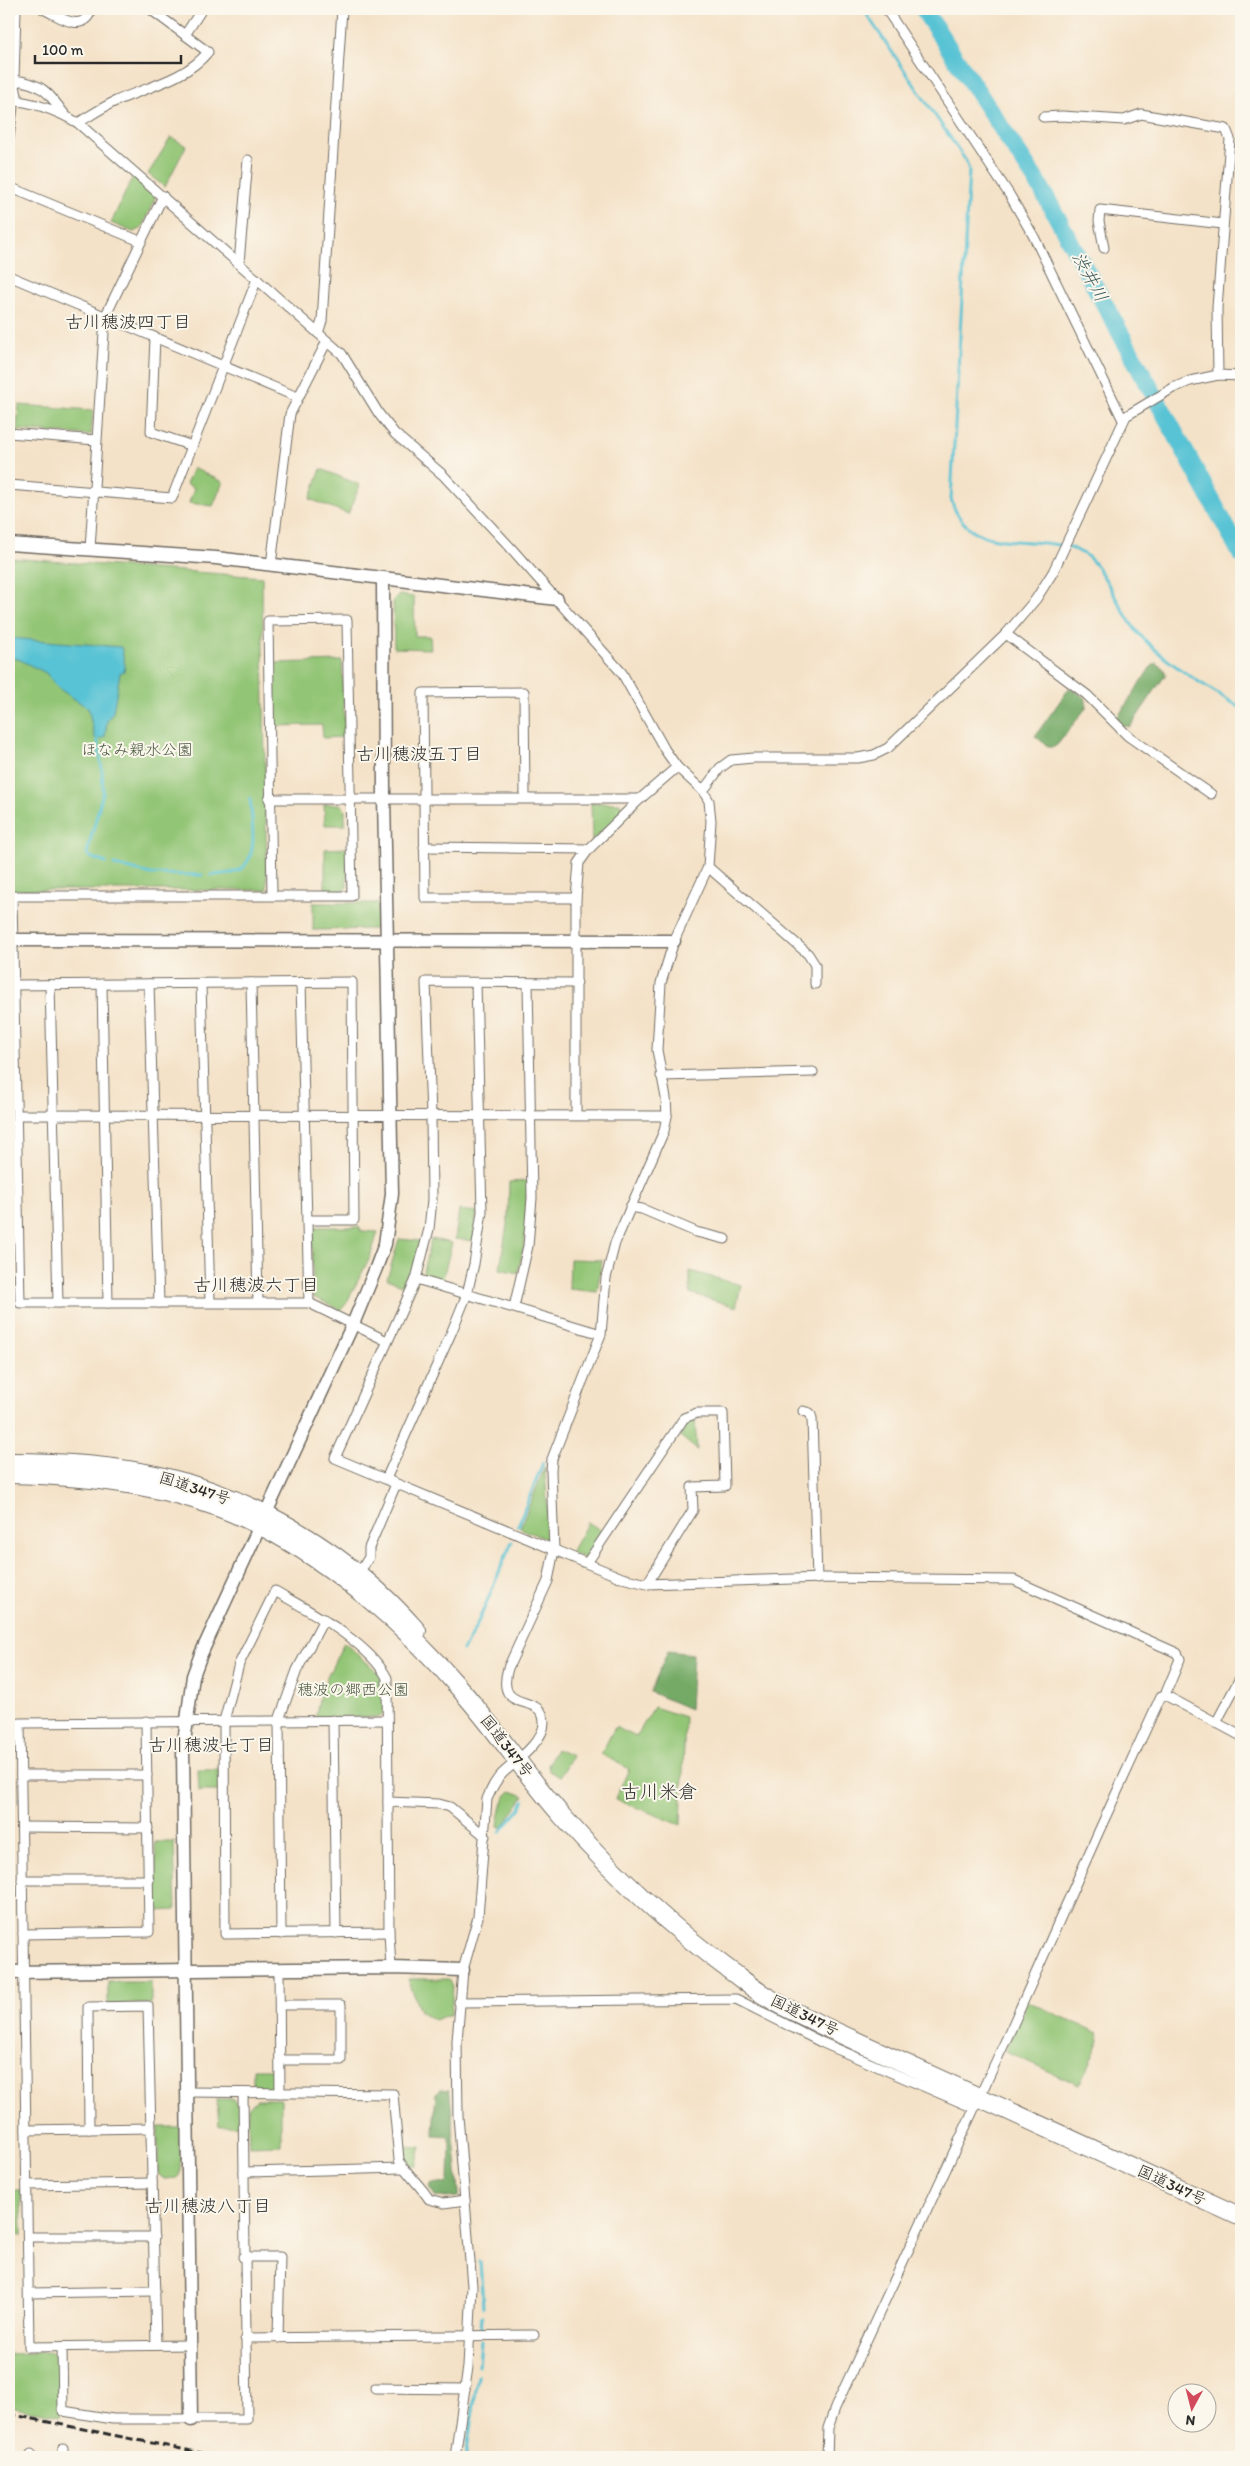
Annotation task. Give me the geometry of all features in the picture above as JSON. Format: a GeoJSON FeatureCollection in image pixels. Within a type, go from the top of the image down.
{"type":"FeatureCollection","features":[{"type":"Feature","properties":{"kind":"highway","name":"国道347号"},"geometry":{"type":"LineString","coordinates":[[9,1462],[67,1463],[161,1476],[209,1491],[263,1520],[326,1549],[398,1609],[435,1651],[459,1687],[563,1816],[627,1882],[701,1949],[767,1998],[977,2102],[1241,2217]]}},
{"type":"Feature","properties":{"kind":"highway","name":"国道347号"},"geometry":{"type":"LineString","coordinates":[[9,1474],[97,1478],[141,1486],[263,1520],[368,1599],[459,1687]]}},
{"type":"Feature","properties":{"kind":"street"},"geometry":{"type":"LineString","coordinates":[[9,137],[13,100],[16,9]]}},
{"type":"Feature","properties":{"kind":"street"},"geometry":{"type":"LineString","coordinates":[[42,9],[73,23],[82,23],[88,18],[92,9]]}},
{"type":"Feature","properties":{"kind":"street"},"geometry":{"type":"LineString","coordinates":[[78,123],[97,110],[148,90],[199,64],[208,52],[150,9]]}},
{"type":"Feature","properties":{"kind":"street"},"geometry":{"type":"LineString","coordinates":[[185,35],[202,9]]}},
{"type":"Feature","properties":{"kind":"street"},"geometry":{"type":"LineString","coordinates":[[318,333],[322,321],[342,9]]}},
{"type":"Feature","properties":{"kind":"street"},"geometry":{"type":"LineString","coordinates":[[886,9],[1014,203],[1124,418]]}},
{"type":"Feature","properties":{"kind":"street"},"geometry":{"type":"LineString","coordinates":[[14,80],[32,82],[50,93],[66,116]]}},
{"type":"Feature","properties":{"kind":"street"},"geometry":{"type":"LineString","coordinates":[[13,100],[39,105],[78,123],[342,354],[379,414],[395,434],[443,476],[622,673],[656,734],[677,766],[703,790],[711,809],[708,867],[674,941],[664,970],[658,1009],[657,1050],[666,1116],[664,1131],[630,1207],[610,1260],[601,1334],[552,1458],[550,1471],[554,1550],[548,1581],[508,1668],[504,1682],[507,1692],[517,1701],[531,1704],[541,1712],[544,1723],[541,1734],[519,1762],[502,1774],[487,1800],[478,1917],[463,1970],[459,2002],[456,2079],[472,2286],[471,2336],[455,2457]]}},
{"type":"Feature","properties":{"kind":"street"},"geometry":{"type":"LineString","coordinates":[[1043,117],[1062,116],[1124,120],[1141,114],[1226,129],[1230,139],[1217,308],[1218,375]]}},
{"type":"Feature","properties":{"kind":"street"},"geometry":{"type":"LineString","coordinates":[[239,263],[248,160]]}},
{"type":"Feature","properties":{"kind":"street"},"geometry":{"type":"LineString","coordinates":[[9,187],[140,241]]}},
{"type":"Feature","properties":{"kind":"street"},"geometry":{"type":"LineString","coordinates":[[90,550],[104,317],[163,196]]}},
{"type":"Feature","properties":{"kind":"street"},"geometry":{"type":"LineString","coordinates":[[1104,248],[1100,210],[1223,224]]}},
{"type":"Feature","properties":{"kind":"street"},"geometry":{"type":"LineString","coordinates":[[9,276],[297,397]]}},
{"type":"Feature","properties":{"kind":"street"},"geometry":{"type":"LineString","coordinates":[[9,485],[172,498],[257,279]]}},
{"type":"Feature","properties":{"kind":"street"},"geometry":{"type":"LineString","coordinates":[[156,338],[151,432],[192,446]]}},
{"type":"Feature","properties":{"kind":"street"},"geometry":{"type":"LineString","coordinates":[[271,565],[290,414],[297,397],[328,341]]}},
{"type":"Feature","properties":{"kind":"street"},"geometry":{"type":"LineString","coordinates":[[703,790],[720,768],[730,760],[753,758],[858,758],[874,755],[888,748],[1006,634],[1036,598],[1065,546],[1114,444],[1124,418],[1190,381],[1218,375],[1241,376]]}},
{"type":"Feature","properties":{"kind":"street"},"geometry":{"type":"LineString","coordinates":[[9,433],[96,440]]}},
{"type":"Feature","properties":{"kind":"street"},"geometry":{"type":"LineString","coordinates":[[9,544],[216,558],[557,600]]}},
{"type":"Feature","properties":{"kind":"street"},"geometry":{"type":"LineString","coordinates":[[191,2420],[183,1749],[194,1676],[201,1654],[353,1324],[379,1260],[389,1220],[392,1194],[384,797],[383,578]]}},
{"type":"Feature","properties":{"kind":"street"},"geometry":{"type":"LineString","coordinates":[[272,896],[268,621],[347,620],[352,896],[272,896],[12,896],[11,940],[14,985],[20,1303],[258,1301],[309,1303],[387,1341]]}},
{"type":"Feature","properties":{"kind":"street"},"geometry":{"type":"LineString","coordinates":[[1006,634],[1087,695],[1128,736],[1212,794]]}},
{"type":"Feature","properties":{"kind":"street"},"geometry":{"type":"LineString","coordinates":[[525,797],[524,692],[423,693],[425,898],[576,898]]}},
{"type":"Feature","properties":{"kind":"street"},"geometry":{"type":"LineString","coordinates":[[576,1115],[576,898],[579,863],[589,849],[677,766]]}},
{"type":"Feature","properties":{"kind":"street"},"geometry":{"type":"LineString","coordinates":[[270,799],[525,797],[640,799]]}},
{"type":"Feature","properties":{"kind":"street"},"geometry":{"type":"LineString","coordinates":[[424,847],[589,849]]}},
{"type":"Feature","properties":{"kind":"street"},"geometry":{"type":"LineString","coordinates":[[708,867],[808,954],[815,965],[815,984]]}},
{"type":"Feature","properties":{"kind":"street"},"geometry":{"type":"LineString","coordinates":[[11,940],[674,941]]}},
{"type":"Feature","properties":{"kind":"street"},"geometry":{"type":"LineString","coordinates":[[301,982],[309,1303]]}},
{"type":"Feature","properties":{"kind":"street"},"geometry":{"type":"LineString","coordinates":[[14,985],[352,982],[354,1220],[307,1220]]}},
{"type":"Feature","properties":{"kind":"street"},"geometry":{"type":"LineString","coordinates":[[577,983],[426,982],[432,1200],[427,1236],[416,1279],[335,1458],[622,1578],[647,1584],[817,1579],[1014,1580],[1177,1653],[1180,1659],[1165,1695],[1161,1696],[977,2102],[835,2408],[828,2428],[827,2457]]}},
{"type":"Feature","properties":{"kind":"street"},"geometry":{"type":"LineString","coordinates":[[201,983],[210,1302]]}},
{"type":"Feature","properties":{"kind":"street"},"geometry":{"type":"LineString","coordinates":[[251,983],[258,1301]]}},
{"type":"Feature","properties":{"kind":"street"},"geometry":{"type":"LineString","coordinates":[[386,1479],[467,1294],[482,1212],[476,983]]}},
{"type":"Feature","properties":{"kind":"street"},"geometry":{"type":"LineString","coordinates":[[514,1307],[528,1246],[532,1198],[528,983]]}},
{"type":"Feature","properties":{"kind":"street"},"geometry":{"type":"LineString","coordinates":[[50,984],[58,1304]]}},
{"type":"Feature","properties":{"kind":"street"},"geometry":{"type":"LineString","coordinates":[[102,984],[108,1303]]}},
{"type":"Feature","properties":{"kind":"street"},"geometry":{"type":"LineString","coordinates":[[149,984],[159,1302]]}},
{"type":"Feature","properties":{"kind":"street"},"geometry":{"type":"LineString","coordinates":[[661,1076],[813,1072]]}},
{"type":"Feature","properties":{"kind":"street"},"geometry":{"type":"LineString","coordinates":[[16,1115],[666,1116]]}},
{"type":"Feature","properties":{"kind":"street"},"geometry":{"type":"LineString","coordinates":[[630,1207],[642,1209],[696,1232],[725,1239]]}},
{"type":"Feature","properties":{"kind":"street"},"geometry":{"type":"LineString","coordinates":[[416,1279],[601,1334]]}},
{"type":"Feature","properties":{"kind":"street"},"geometry":{"type":"LineString","coordinates":[[803,1411],[810,1413],[812,1418],[817,1579]]}},
{"type":"Feature","properties":{"kind":"street"},"geometry":{"type":"LineString","coordinates":[[587,1563],[684,1418],[697,1412],[723,1414],[725,1486],[692,1487],[693,1510],[647,1584]]}},
{"type":"Feature","properties":{"kind":"street"},"geometry":{"type":"LineString","coordinates":[[358,1575],[369,1557],[369,1548],[396,1484]]}},
{"type":"Feature","properties":{"kind":"street"},"geometry":{"type":"LineString","coordinates":[[389,1932],[225,1934],[224,1721],[239,1664],[275,1591],[324,1619],[382,1668],[387,1678],[389,1932],[391,1968]]}},
{"type":"Feature","properties":{"kind":"street"},"geometry":{"type":"LineString","coordinates":[[281,1934],[279,1720],[297,1670],[324,1619]]}},
{"type":"Feature","properties":{"kind":"street"},"geometry":{"type":"LineString","coordinates":[[1216,1723],[1241,1676]]}},
{"type":"Feature","properties":{"kind":"street"},"geometry":{"type":"LineString","coordinates":[[1165,1695],[1241,1736]]}},
{"type":"Feature","properties":{"kind":"street"},"geometry":{"type":"LineString","coordinates":[[332,1720],[336,1933]]}},
{"type":"Feature","properties":{"kind":"street"},"geometry":{"type":"LineString","coordinates":[[191,2345],[29,2347],[20,1723],[387,1720]]}},
{"type":"Feature","properties":{"kind":"street"},"geometry":{"type":"LineString","coordinates":[[23,1934],[149,1932],[146,1721]]}},
{"type":"Feature","properties":{"kind":"street"},"geometry":{"type":"LineString","coordinates":[[21,1775],[147,1775]]}},
{"type":"Feature","properties":{"kind":"street"},"geometry":{"type":"LineString","coordinates":[[388,1802],[439,1804],[450,1807],[484,1836]]}},
{"type":"Feature","properties":{"kind":"street"},"geometry":{"type":"LineString","coordinates":[[22,1828],[148,1828]]}},
{"type":"Feature","properties":{"kind":"street"},"geometry":{"type":"LineString","coordinates":[[22,1880],[148,1880]]}},
{"type":"Feature","properties":{"kind":"street"},"geometry":{"type":"LineString","coordinates":[[9,1972],[391,1968],[463,1970]]}},
{"type":"Feature","properties":{"kind":"street"},"geometry":{"type":"LineString","coordinates":[[279,1969],[280,2092]]}},
{"type":"Feature","properties":{"kind":"street"},"geometry":{"type":"LineString","coordinates":[[459,2002],[736,1999],[823,2043],[977,2102]]}},
{"type":"Feature","properties":{"kind":"street"},"geometry":{"type":"LineString","coordinates":[[280,2005],[341,2005],[341,2060],[281,2060]]}},
{"type":"Feature","properties":{"kind":"street"},"geometry":{"type":"LineString","coordinates":[[89,2129],[88,2007],[148,2006],[156,2345]]}},
{"type":"Feature","properties":{"kind":"street"},"geometry":{"type":"LineString","coordinates":[[188,2092],[393,2094],[399,2160],[403,2168],[416,2180],[429,2199],[444,2203],[465,2200]]}},
{"type":"Feature","properties":{"kind":"street"},"geometry":{"type":"LineString","coordinates":[[62,2346],[63,2411],[113,2419],[247,2419],[243,2257],[243,2093]]}},
{"type":"Feature","properties":{"kind":"street"},"geometry":{"type":"LineString","coordinates":[[26,2130],[151,2128]]}},
{"type":"Feature","properties":{"kind":"street"},"geometry":{"type":"LineString","coordinates":[[244,2172],[403,2168]]}},
{"type":"Feature","properties":{"kind":"street"},"geometry":{"type":"LineString","coordinates":[[27,2184],[152,2183]]}},
{"type":"Feature","properties":{"kind":"street"},"geometry":{"type":"LineString","coordinates":[[28,2238],[154,2236]]}},
{"type":"Feature","properties":{"kind":"street"},"geometry":{"type":"LineString","coordinates":[[243,2257],[280,2257],[278,2338]]}},
{"type":"Feature","properties":{"kind":"street"},"geometry":{"type":"LineString","coordinates":[[29,2293],[155,2291]]}},
{"type":"Feature","properties":{"kind":"street"},"geometry":{"type":"LineString","coordinates":[[245,2338],[534,2335]]}},
{"type":"Feature","properties":{"kind":"street"},"geometry":{"type":"LineString","coordinates":[[375,2388],[465,2389]]}},
{"type":"Feature","properties":{"kind":"green space"},"geometry":{"type":"Polygon","coordinates":[[[171,137],[186,146],[165,187],[148,174],[171,137]]]}},
{"type":"Feature","properties":{"kind":"green space"},"geometry":{"type":"Polygon","coordinates":[[[133,176],[154,194],[155,198],[141,229],[133,232],[111,223],[133,176]]]}},
{"type":"Feature","properties":{"kind":"green space"},"geometry":{"type":"Polygon","coordinates":[[[19,405],[93,410],[91,435],[17,430],[19,405]]]}},
{"type":"Feature","properties":{"kind":"green space"},"geometry":{"type":"Polygon","coordinates":[[[193,468],[223,482],[213,506],[189,503],[194,488],[186,484],[193,468]]]}},
{"type":"Feature","properties":{"kind":"green space"},"geometry":{"type":"Polygon","coordinates":[[[321,469],[360,485],[348,514],[310,499],[321,469]]]}},
{"type":"Feature","properties":{"kind":"green space","name":"ほなみ親水公園"},"geometry":{"type":"Polygon","coordinates":[[[9,558],[262,577],[267,890],[9,890],[9,558]]]}},
{"type":"Feature","properties":{"kind":"green space"},"geometry":{"type":"Polygon","coordinates":[[[399,595],[414,597],[415,636],[430,636],[431,649],[394,648],[393,601],[399,595]]]}},
{"type":"Feature","properties":{"kind":"green space"},"geometry":{"type":"Polygon","coordinates":[[[342,661],[345,737],[323,738],[322,725],[274,726],[272,663],[342,661]]]}},
{"type":"Feature","properties":{"kind":"green space"},"geometry":{"type":"Polygon","coordinates":[[[1156,663],[1163,668],[1166,674],[1130,727],[1121,725],[1117,718],[1150,668],[1156,663]]]}},
{"type":"Feature","properties":{"kind":"green space"},"geometry":{"type":"Polygon","coordinates":[[[1070,687],[1086,699],[1086,708],[1058,744],[1054,747],[1049,747],[1035,736],[1070,687]]]}},
{"type":"Feature","properties":{"kind":"green space"},"geometry":{"type":"Polygon","coordinates":[[[591,803],[620,803],[623,811],[592,841],[591,803]]]}},
{"type":"Feature","properties":{"kind":"green space"},"geometry":{"type":"Polygon","coordinates":[[[324,804],[340,804],[345,810],[345,825],[325,825],[324,804]]]}},
{"type":"Feature","properties":{"kind":"green space"},"geometry":{"type":"Polygon","coordinates":[[[347,848],[347,887],[342,892],[325,892],[325,849],[347,848]]]}},
{"type":"Feature","properties":{"kind":"green space"},"geometry":{"type":"Polygon","coordinates":[[[313,903],[380,903],[380,925],[376,929],[313,930],[313,903]]]}},
{"type":"Feature","properties":{"kind":"green space"},"geometry":{"type":"Polygon","coordinates":[[[528,1181],[525,1240],[518,1273],[500,1269],[508,1218],[509,1182],[528,1181]]]}},
{"type":"Feature","properties":{"kind":"green space"},"geometry":{"type":"Polygon","coordinates":[[[459,1210],[477,1212],[473,1241],[455,1239],[459,1210]]]}},
{"type":"Feature","properties":{"kind":"green space"},"geometry":{"type":"Polygon","coordinates":[[[312,1227],[359,1227],[361,1231],[378,1232],[370,1257],[346,1304],[341,1310],[313,1297],[312,1227]]]}},
{"type":"Feature","properties":{"kind":"green space"},"geometry":{"type":"Polygon","coordinates":[[[399,1239],[422,1241],[407,1287],[387,1279],[399,1239]]]}},
{"type":"Feature","properties":{"kind":"green space"},"geometry":{"type":"Polygon","coordinates":[[[431,1239],[452,1243],[442,1282],[426,1278],[423,1271],[431,1239]]]}},
{"type":"Feature","properties":{"kind":"green space"},"geometry":{"type":"Polygon","coordinates":[[[570,1259],[602,1260],[597,1292],[569,1289],[570,1259]]]}},
{"type":"Feature","properties":{"kind":"green space"},"geometry":{"type":"Polygon","coordinates":[[[690,1271],[741,1285],[736,1307],[690,1293],[690,1271]]]}},
{"type":"Feature","properties":{"kind":"green space"},"geometry":{"type":"Polygon","coordinates":[[[695,1418],[697,1450],[680,1436],[689,1422],[695,1418]]]}},
{"type":"Feature","properties":{"kind":"green space"},"geometry":{"type":"Polygon","coordinates":[[[545,1467],[549,1536],[545,1539],[520,1528],[545,1467]]]}},
{"type":"Feature","properties":{"kind":"green space"},"geometry":{"type":"Polygon","coordinates":[[[588,1522],[603,1532],[586,1557],[583,1558],[571,1552],[588,1522]]]}},
{"type":"Feature","properties":{"kind":"green space","name":"穂波の郷西公園"},"geometry":{"type":"Polygon","coordinates":[[[344,1642],[383,1677],[386,1711],[380,1717],[315,1718],[321,1690],[344,1642]]]}},
{"type":"Feature","properties":{"kind":"green space"},"geometry":{"type":"Polygon","coordinates":[[[668,1651],[693,1654],[690,1709],[650,1692],[668,1651]]]}},
{"type":"Feature","properties":{"kind":"green space"},"geometry":{"type":"Polygon","coordinates":[[[654,1707],[685,1717],[681,1825],[615,1799],[629,1769],[601,1754],[615,1727],[636,1737],[654,1707]]]}},
{"type":"Feature","properties":{"kind":"green space"},"geometry":{"type":"Polygon","coordinates":[[[556,1749],[572,1756],[560,1777],[549,1771],[548,1765],[556,1749]]]}},
{"type":"Feature","properties":{"kind":"green space"},"geometry":{"type":"Polygon","coordinates":[[[198,1770],[220,1770],[221,1791],[199,1791],[198,1770]]]}},
{"type":"Feature","properties":{"kind":"green space"},"geometry":{"type":"Polygon","coordinates":[[[511,1791],[524,1796],[502,1828],[498,1826],[503,1802],[511,1791]]]}},
{"type":"Feature","properties":{"kind":"green space"},"geometry":{"type":"Polygon","coordinates":[[[155,1842],[174,1842],[176,1910],[157,1911],[155,1842]]]}},
{"type":"Feature","properties":{"kind":"green space"},"geometry":{"type":"Polygon","coordinates":[[[408,1979],[449,1979],[453,1987],[451,2014],[434,2020],[420,2011],[408,1979]]]}},
{"type":"Feature","properties":{"kind":"green space"},"geometry":{"type":"Polygon","coordinates":[[[108,1982],[151,1982],[151,2004],[108,2004],[108,1982]]]}},
{"type":"Feature","properties":{"kind":"green space"},"geometry":{"type":"Polygon","coordinates":[[[1027,2001],[1098,2033],[1100,2040],[1079,2085],[1005,2051],[1027,2001]]]}},
{"type":"Feature","properties":{"kind":"green space"},"geometry":{"type":"Polygon","coordinates":[[[253,2069],[278,2069],[277,2087],[273,2090],[253,2089],[253,2069]]]}},
{"type":"Feature","properties":{"kind":"green space"},"geometry":{"type":"Polygon","coordinates":[[[441,2089],[449,2090],[450,2093],[458,2197],[446,2198],[435,2196],[429,2187],[432,2183],[446,2184],[449,2181],[450,2139],[448,2136],[434,2135],[433,2131],[436,2093],[441,2089]]]}},
{"type":"Feature","properties":{"kind":"green space"},"geometry":{"type":"Polygon","coordinates":[[[217,2099],[234,2099],[239,2105],[240,2125],[219,2126],[217,2099]]]}},
{"type":"Feature","properties":{"kind":"green space"},"geometry":{"type":"Polygon","coordinates":[[[256,2099],[281,2099],[281,2145],[249,2146],[248,2108],[256,2099]]]}},
{"type":"Feature","properties":{"kind":"green space"},"geometry":{"type":"Polygon","coordinates":[[[158,2127],[180,2127],[180,2173],[177,2178],[164,2179],[158,2174],[158,2127]]]}},
{"type":"Feature","properties":{"kind":"green space"},"geometry":{"type":"Polygon","coordinates":[[[403,2146],[421,2147],[416,2166],[407,2166],[402,2161],[403,2146]]]}},
{"type":"Feature","properties":{"kind":"green space"},"geometry":{"type":"Polygon","coordinates":[[[9,2190],[21,2190],[22,2235],[9,2235],[9,2190]]]}},
{"type":"Feature","properties":{"kind":"green space"},"geometry":{"type":"Polygon","coordinates":[[[51,2352],[58,2357],[60,2416],[9,2407],[9,2354],[51,2352]]]}},
{"type":"Feature","properties":{"kind":"water"},"geometry":{"type":"Polygon","coordinates":[[[9,638],[121,647],[125,665],[124,671],[120,673],[113,712],[107,721],[105,737],[95,738],[88,708],[58,688],[46,673],[16,658],[9,660],[9,638]]]}},
{"type":"Feature","properties":{"kind":"waterway"},"geometry":{"type":"LineString","coordinates":[[863,9],[966,161],[969,170],[951,499],[960,518],[973,531],[989,537],[1046,543],[1066,547],[1084,554],[1099,569],[1126,616],[1151,646],[1188,675],[1241,708]]}},
{"type":"Feature","properties":{"kind":"waterway","name":"渋井川"},"geometry":{"type":"LineString","coordinates":[[923,9],[1041,188],[1241,554]]}},
{"type":"Feature","properties":{"kind":"waterway"},"geometry":{"type":"LineString","coordinates":[[97,736],[103,792],[87,853],[90,857],[106,863]]}},
{"type":"Feature","properties":{"kind":"waterway"},"geometry":{"type":"LineString","coordinates":[[211,875],[234,872],[241,869],[247,863],[251,855],[253,836],[250,798]]}},
{"type":"Feature","properties":{"kind":"waterway"},"geometry":{"type":"LineString","coordinates":[[114,865],[151,874],[202,875]]}},
{"type":"Feature","properties":{"kind":"waterway"},"geometry":{"type":"LineString","coordinates":[[518,1526],[543,1463]]}},
{"type":"Feature","properties":{"kind":"waterway"},"geometry":{"type":"LineString","coordinates":[[463,1650],[483,1610],[512,1542]]}},
{"type":"Feature","properties":{"kind":"waterway"},"geometry":{"type":"LineString","coordinates":[[500,1832],[520,1809],[524,1801]]}},
{"type":"Feature","properties":{"kind":"waterway"},"geometry":{"type":"LineString","coordinates":[[480,2261],[483,2307]]}},
{"type":"Feature","properties":{"kind":"waterway"},"geometry":{"type":"LineString","coordinates":[[481,2331],[482,2316]]}},
{"type":"Feature","properties":{"kind":"waterway"},"geometry":{"type":"LineString","coordinates":[[479,2365],[481,2341]]}},
{"type":"Feature","properties":{"kind":"waterway"},"geometry":{"type":"LineString","coordinates":[[466,2457],[478,2376]]}},
{"type":"Feature","properties":{"kind":"railway"},"geometry":{"type":"LineString","coordinates":[[9,2414],[221,2457]]}},
{"type":"Feature","properties":{"kind":"district","name":"古川穂波四丁目"},"geometry":{"type":"Point","coordinates":[128,322]}},
{"type":"Feature","properties":{"kind":"district","name":"古川穂波五丁目"},"geometry":{"type":"Point","coordinates":[419,754]}},
{"type":"Feature","properties":{"kind":"district","name":"古川穂波六丁目"},"geometry":{"type":"Point","coordinates":[256,1285]}},
{"type":"Feature","properties":{"kind":"district","name":"古川穂波七丁目"},"geometry":{"type":"Point","coordinates":[211,1745]}},
{"type":"Feature","properties":{"kind":"district","name":"古川米倉"},"geometry":{"type":"Point","coordinates":[659,1791]}},
{"type":"Feature","properties":{"kind":"district","name":"古川穂波八丁目"},"geometry":{"type":"Point","coordinates":[208,2206]}}]}
